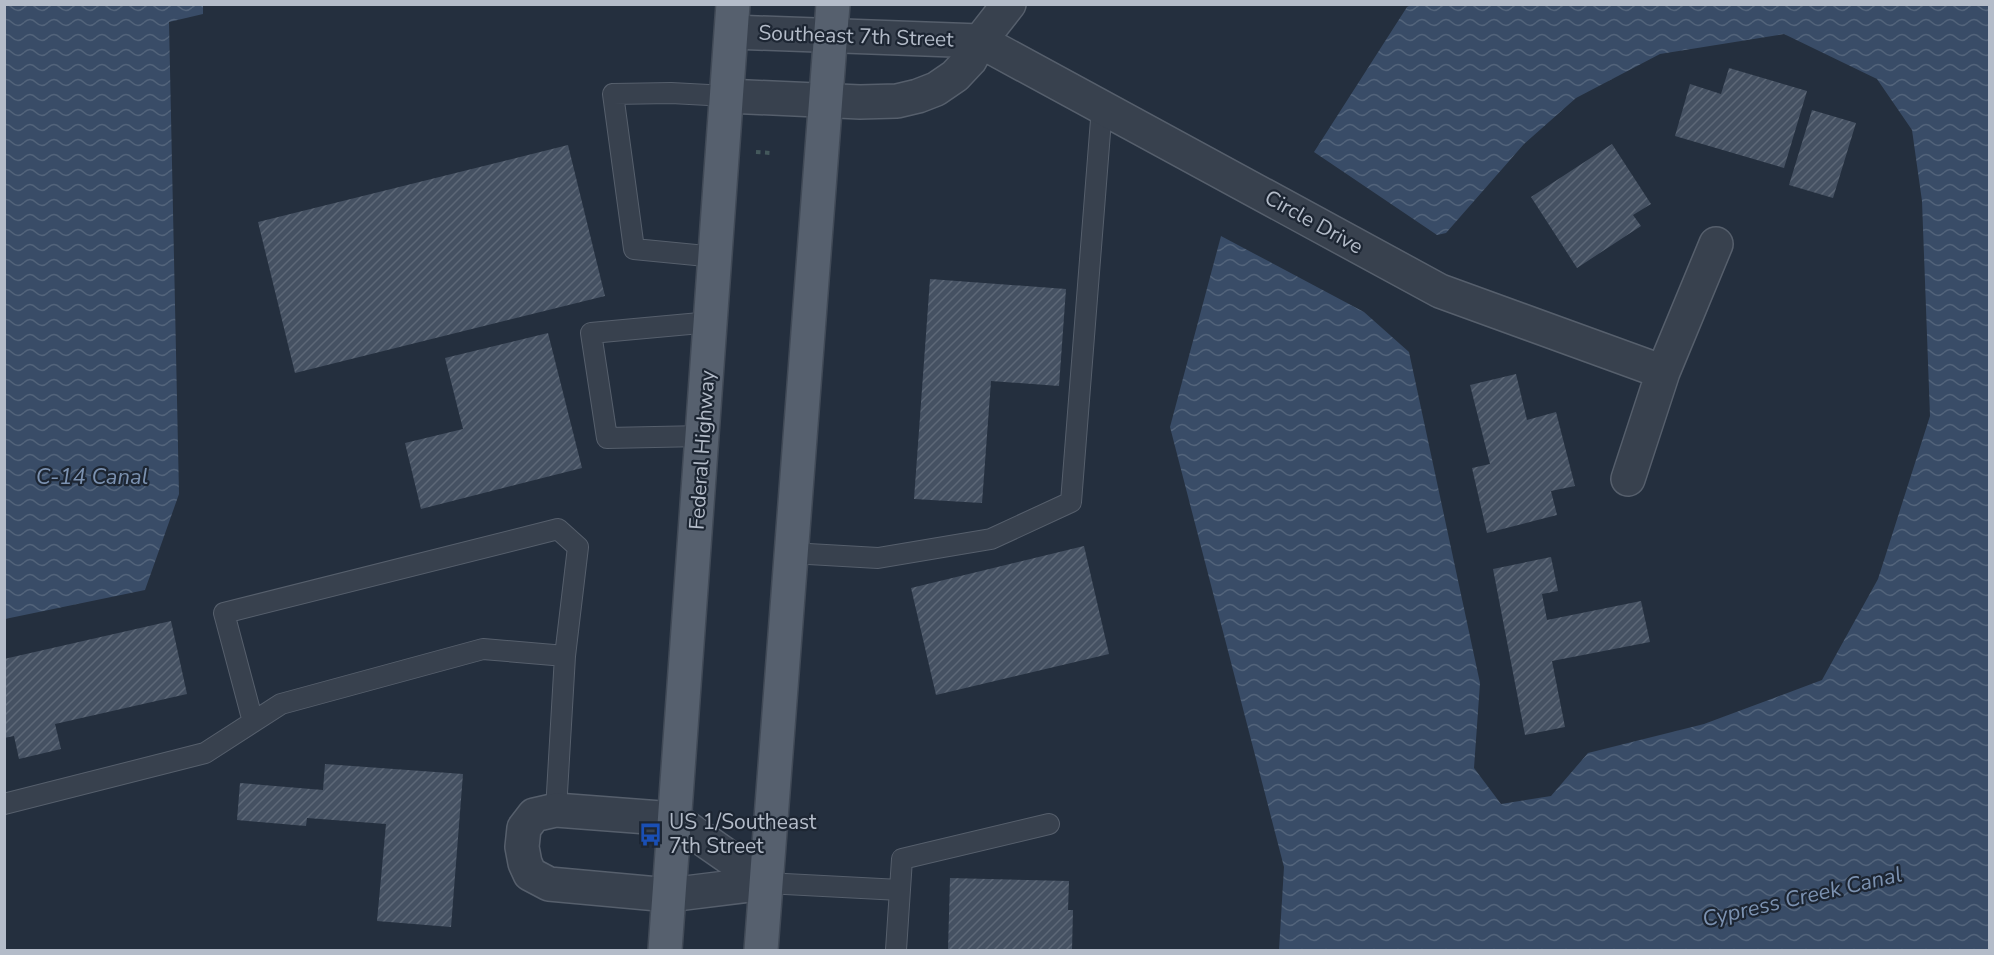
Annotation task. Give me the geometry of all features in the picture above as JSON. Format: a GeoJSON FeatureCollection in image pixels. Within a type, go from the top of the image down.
{"type":"FeatureCollection","features":[{"type":"Feature","properties":{"kind":"main road","name":"Federal Highway"},"geometry":{"type":"LineString","coordinates":[[665,951],[732,18]]}},
{"type":"Feature","properties":{"kind":"main road"},"geometry":{"type":"LineString","coordinates":[[761,951],[832,20]]}},
{"type":"Feature","properties":{"kind":"street","name":"Southeast 7th Street"},"geometry":{"type":"LineString","coordinates":[[727,96],[827,101],[897,101],[936,89],[956,76],[970,60],[980,41],[1009,4]]}},
{"type":"Feature","properties":{"kind":"street","name":"Southeast 7th Street"},"geometry":{"type":"LineString","coordinates":[[732,18],[832,20],[980,41]]}},
{"type":"Feature","properties":{"kind":"street","name":"Circle Drive"},"geometry":{"type":"LineString","coordinates":[[980,41],[1440,291],[1663,372]]}},
{"type":"Feature","properties":{"kind":"street"},"geometry":{"type":"LineString","coordinates":[[1628,479],[1663,372],[1716,244]]}},
{"type":"Feature","properties":{"kind":"street"},"geometry":{"type":"LineString","coordinates":[[556,810],[674,819],[766,883],[669,895],[549,884],[530,874],[525,863],[522,847],[524,828],[534,815],[556,810]]}},
{"type":"Feature","properties":{"kind":"lane"},"geometry":{"type":"LineString","coordinates":[[716,257],[634,249],[613,94],[670,93],[727,96]]}},
{"type":"Feature","properties":{"kind":"lane"},"geometry":{"type":"LineString","coordinates":[[790,553],[879,558],[992,539],[1071,502],[1102,107]]}},
{"type":"Feature","properties":{"kind":"lane"},"geometry":{"type":"LineString","coordinates":[[703,436],[607,438],[591,333],[711,322]]}},
{"type":"Feature","properties":{"kind":"lane"},"geometry":{"type":"LineString","coordinates":[[253,722],[224,613],[558,529],[578,547],[565,656],[556,810]]}},
{"type":"Feature","properties":{"kind":"lane"},"geometry":{"type":"LineString","coordinates":[[4,804],[205,753],[281,704],[483,648],[565,656]]}},
{"type":"Feature","properties":{"kind":"lane"},"geometry":{"type":"LineString","coordinates":[[896,951],[902,859],[1049,824]]}},
{"type":"Feature","properties":{"kind":"lane"},"geometry":{"type":"LineString","coordinates":[[766,883],[900,890]]}},
{"type":"Feature","properties":{"kind":"path"},"geometry":{"type":"LineString","coordinates":[[751,152],[771,153]]}},
{"type":"Feature","properties":{"kind":"water","name":"C-14 Canal"},"geometry":{"type":"Polygon","coordinates":[[[5,4],[203,5],[203,14],[169,22],[179,494],[145,590],[5,619],[5,4]]]}},
{"type":"Feature","properties":{"kind":"water","name":"Cypress Creek Canal"},"geometry":{"type":"Polygon","coordinates":[[[1411,5],[1989,5],[1989,950],[1279,950],[1284,867],[1170,427],[1221,236],[1364,312],[1409,352],[1480,683],[1474,768],[1501,804],[1551,796],[1588,753],[1704,724],[1822,680],[1878,579],[1930,416],[1922,201],[1912,130],[1877,79],[1784,34],[1660,54],[1576,98],[1524,144],[1446,233],[1437,235],[1314,152],[1407,7],[1411,5]]]}},
{"type":"Feature","properties":{"kind":"building"},"geometry":{"type":"Polygon","coordinates":[[[1729,68],[1807,91],[1784,168],[1675,136],[1690,84],[1721,94],[1729,68]]]}},
{"type":"Feature","properties":{"kind":"building"},"geometry":{"type":"Polygon","coordinates":[[[1812,110],[1856,123],[1833,198],[1789,185],[1812,110]]]}},
{"type":"Feature","properties":{"kind":"building"},"geometry":{"type":"Polygon","coordinates":[[[1612,144],[1651,204],[1633,215],[1641,226],[1577,268],[1531,197],[1612,144]]]}},
{"type":"Feature","properties":{"kind":"building"},"geometry":{"type":"Polygon","coordinates":[[[568,145],[605,296],[295,373],[258,222],[568,145]]]}},
{"type":"Feature","properties":{"kind":"building"},"geometry":{"type":"Polygon","coordinates":[[[930,279],[1066,289],[1059,386],[991,381],[982,503],[914,499],[930,279]]]}},
{"type":"Feature","properties":{"kind":"building"},"geometry":{"type":"Polygon","coordinates":[[[548,333],[582,468],[421,509],[405,443],[463,429],[445,358],[548,333]]]}},
{"type":"Feature","properties":{"kind":"building"},"geometry":{"type":"Polygon","coordinates":[[[1516,374],[1527,420],[1556,412],[1575,486],[1551,491],[1557,515],[1487,533],[1472,468],[1490,464],[1470,385],[1516,374]]]}},
{"type":"Feature","properties":{"kind":"building"},"geometry":{"type":"Polygon","coordinates":[[[1084,546],[1109,654],[936,695],[911,588],[1084,546]]]}},
{"type":"Feature","properties":{"kind":"building"},"geometry":{"type":"Polygon","coordinates":[[[1551,557],[1558,591],[1542,594],[1547,620],[1641,601],[1650,642],[1552,661],[1565,727],[1525,735],[1493,569],[1551,557]]]}},
{"type":"Feature","properties":{"kind":"building"},"geometry":{"type":"Polygon","coordinates":[[[171,621],[187,694],[55,724],[61,749],[19,759],[14,736],[4,738],[4,659],[171,621]]]}},
{"type":"Feature","properties":{"kind":"building"},"geometry":{"type":"Polygon","coordinates":[[[325,764],[463,774],[451,927],[377,921],[386,824],[307,818],[306,826],[237,820],[240,783],[323,790],[325,764]]]}},
{"type":"Feature","properties":{"kind":"building"},"geometry":{"type":"Polygon","coordinates":[[[950,878],[1069,881],[1068,910],[1073,910],[1072,950],[948,950],[950,878]]]}},
{"type":"Feature","properties":{"kind":"place","name":"US 1/Southeast 7th Street"},"geometry":{"type":"Point","coordinates":[651,834]}}]}
